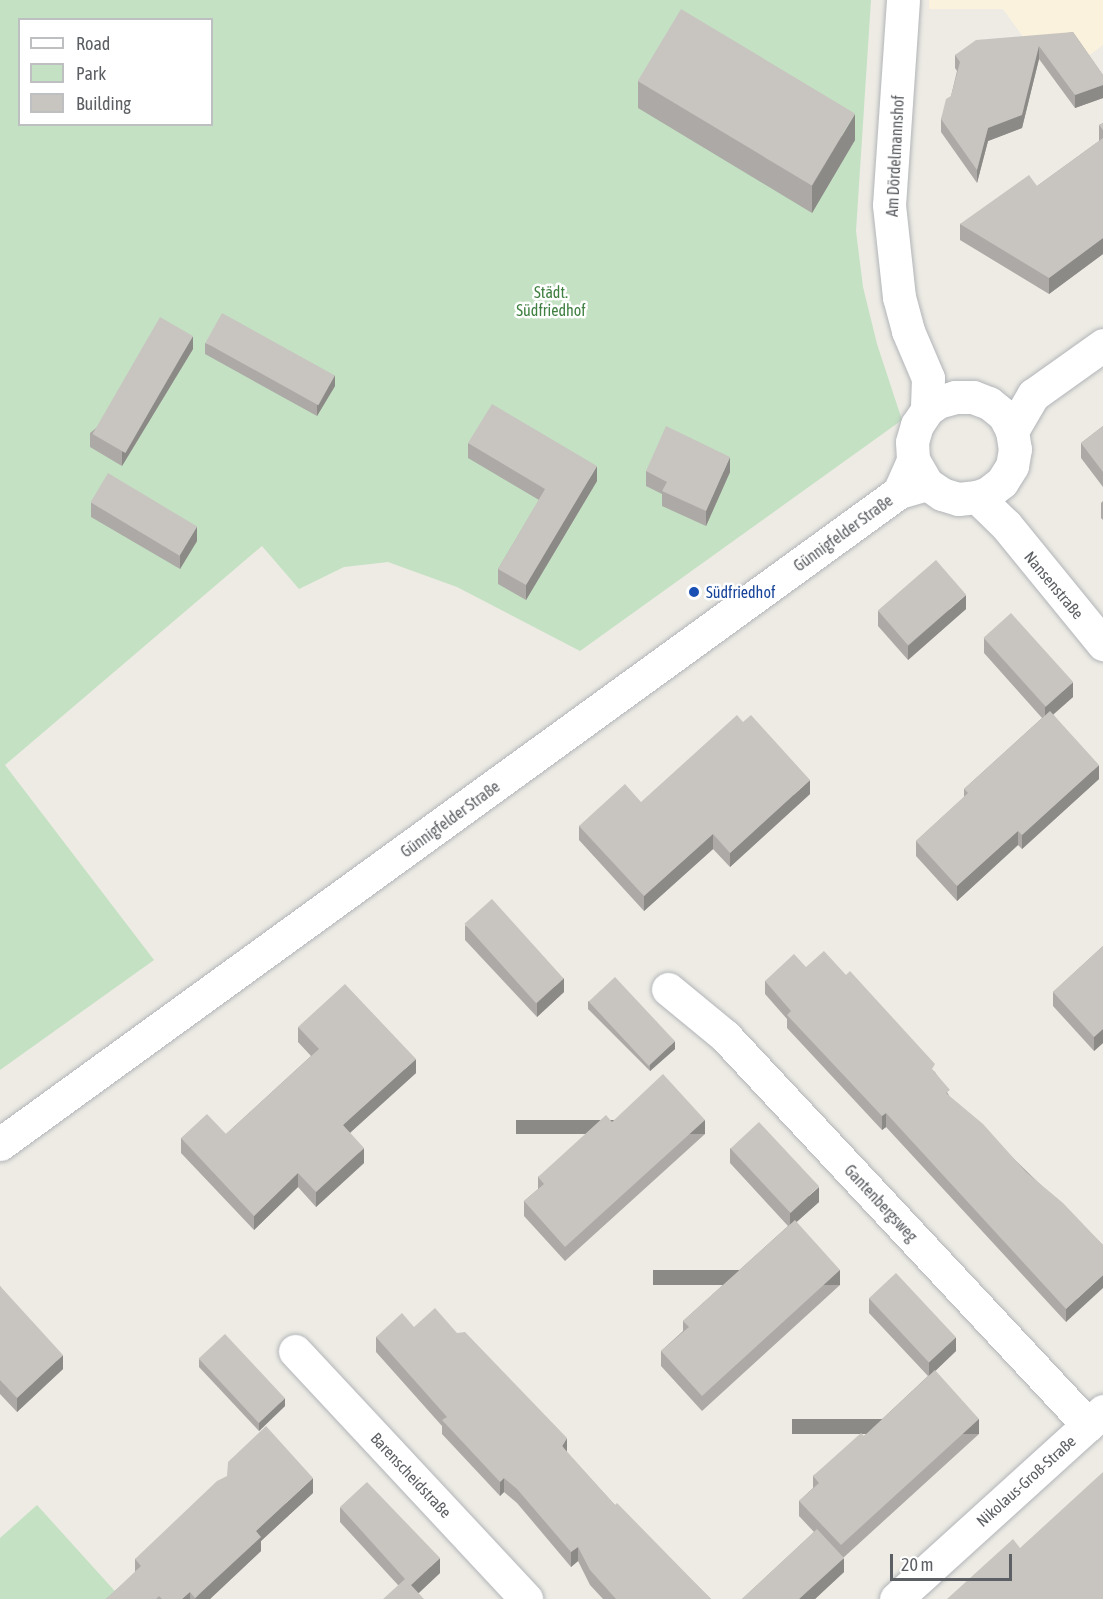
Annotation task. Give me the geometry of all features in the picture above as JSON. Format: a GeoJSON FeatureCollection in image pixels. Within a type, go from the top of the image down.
{"type":"FeatureCollection","features":[{"type":"Feature","properties":{"kind":"street","name":"Am Dördelmannshof"},"geometry":{"type":"LineString","coordinates":[[903,0],[889,205],[899,297],[908,331],[941,403]]}},
{"type":"Feature","properties":{"kind":"street"},"geometry":{"type":"LineString","coordinates":[[1012,431],[1033,395],[1103,345]]}},
{"type":"Feature","properties":{"kind":"street"},"geometry":{"type":"LineString","coordinates":[[989,403],[1033,395]]}},
{"type":"Feature","properties":{"kind":"street"},"geometry":{"type":"LineString","coordinates":[[973,397],[989,403],[1004,415],[1012,431],[1015,449],[1012,466],[989,489],[950,497],[913,478],[912,442],[917,425],[941,403],[973,397]]}},
{"type":"Feature","properties":{"kind":"street","name":"Günnigfelder Straße"},"geometry":{"type":"LineString","coordinates":[[0,1144],[913,478]]}},
{"type":"Feature","properties":{"kind":"street","name":"Nansenstraße"},"geometry":{"type":"LineString","coordinates":[[989,489],[1006,525],[1103,644]]}},
{"type":"Feature","properties":{"kind":"street","name":"Gantenbergsweg"},"geometry":{"type":"LineString","coordinates":[[668,989],[725,1036],[1095,1418]]}},
{"type":"Feature","properties":{"kind":"street","name":"Barenscheidstraße"},"geometry":{"type":"LineString","coordinates":[[294,1351],[526,1599]]}},
{"type":"Feature","properties":{"kind":"street","name":"Nikolaus-Groß-Straße"},"geometry":{"type":"LineString","coordinates":[[896,1599],[1095,1418]]}},
{"type":"Feature","properties":{"kind":"shaded area"},"geometry":{"type":"Polygon","coordinates":[[[929,0],[1103,0],[1103,45],[1055,81],[1003,9],[929,9],[929,0]]]}},
{"type":"Feature","properties":{"kind":"green space","name":"Städt. Südfriedhof"},"geometry":{"type":"Polygon","coordinates":[[[0,0],[871,0],[856,231],[863,287],[877,344],[902,420],[580,651],[457,587],[388,562],[344,567],[299,589],[262,546],[5,765],[154,960],[0,1070],[0,0]]]}},
{"type":"Feature","properties":{"kind":"green space"},"geometry":{"type":"Polygon","coordinates":[[[37,1505],[122,1599],[0,1599],[0,1538],[37,1505]]]}},
{"type":"Feature","properties":{"kind":"building"},"geometry":{"type":"Polygon","coordinates":[[[681,9],[855,114],[812,186],[638,81],[681,9]]]}},
{"type":"Feature","properties":{"kind":"building"},"geometry":{"type":"Polygon","coordinates":[[[1073,32],[1103,75],[1103,85],[1075,95],[1039,46],[1022,115],[988,128],[977,170],[941,119],[946,99],[951,96],[960,62],[955,55],[976,40],[1073,32]]]}},
{"type":"Feature","properties":{"kind":"building"},"geometry":{"type":"Polygon","coordinates":[[[1103,138],[1103,238],[1049,278],[960,224],[1029,175],[1037,186],[1103,138]]]}},
{"type":"Feature","properties":{"kind":"building"},"geometry":{"type":"Polygon","coordinates":[[[222,313],[335,376],[318,405],[206,343],[222,313]]]}},
{"type":"Feature","properties":{"kind":"building"},"geometry":{"type":"Polygon","coordinates":[[[160,317],[193,336],[125,453],[92,434],[160,317]]]}},
{"type":"Feature","properties":{"kind":"building"},"geometry":{"type":"Polygon","coordinates":[[[492,404],[597,466],[526,585],[498,569],[545,489],[468,443],[492,404]]]}},
{"type":"Feature","properties":{"kind":"building"},"geometry":{"type":"Polygon","coordinates":[[[666,426],[730,457],[706,511],[662,491],[667,482],[646,471],[666,426]]]}},
{"type":"Feature","properties":{"kind":"building"},"geometry":{"type":"Polygon","coordinates":[[[1103,426],[1103,472],[1081,443],[1103,426]]]}},
{"type":"Feature","properties":{"kind":"building"},"geometry":{"type":"Polygon","coordinates":[[[108,473],[197,527],[180,556],[90,502],[108,473]]]}},
{"type":"Feature","properties":{"kind":"building"},"geometry":{"type":"Polygon","coordinates":[[[936,560],[966,595],[908,645],[878,611],[936,560]]]}},
{"type":"Feature","properties":{"kind":"building"},"geometry":{"type":"Polygon","coordinates":[[[1011,613],[1073,682],[1046,707],[984,638],[1011,613]]]}},
{"type":"Feature","properties":{"kind":"building"},"geometry":{"type":"Polygon","coordinates":[[[1050,711],[1099,765],[1022,835],[1018,831],[957,886],[916,841],[968,793],[964,789],[1050,711]]]}},
{"type":"Feature","properties":{"kind":"building"},"geometry":{"type":"Polygon","coordinates":[[[737,715],[743,722],[751,715],[810,780],[730,853],[713,834],[644,896],[579,826],[625,784],[641,802],[737,715]]]}},
{"type":"Feature","properties":{"kind":"building"},"geometry":{"type":"Polygon","coordinates":[[[492,899],[564,979],[536,1003],[465,924],[492,899]]]}},
{"type":"Feature","properties":{"kind":"building"},"geometry":{"type":"Polygon","coordinates":[[[1103,946],[1103,1029],[1094,1037],[1053,992],[1103,946]]]}},
{"type":"Feature","properties":{"kind":"building"},"geometry":{"type":"Polygon","coordinates":[[[824,951],[846,975],[850,971],[935,1064],[932,1069],[950,1090],[946,1093],[983,1124],[1026,1172],[1063,1203],[1103,1245],[1103,1275],[1066,1309],[886,1113],[882,1116],[787,1015],[791,1011],[765,981],[794,954],[806,967],[824,951]]]}},
{"type":"Feature","properties":{"kind":"building"},"geometry":{"type":"Polygon","coordinates":[[[615,977],[675,1041],[649,1066],[589,1002],[615,977]]]}},
{"type":"Feature","properties":{"kind":"building"},"geometry":{"type":"Polygon","coordinates":[[[345,984],[416,1059],[343,1125],[364,1148],[316,1192],[298,1173],[254,1216],[181,1138],[207,1114],[226,1134],[319,1049],[298,1027],[345,984]]]}},
{"type":"Feature","properties":{"kind":"building"},"geometry":{"type":"Polygon","coordinates":[[[663,1074],[705,1120],[565,1247],[524,1201],[544,1184],[538,1177],[606,1115],[612,1122],[663,1074]]]}},
{"type":"Feature","properties":{"kind":"building"},"geometry":{"type":"Polygon","coordinates":[[[759,1122],[819,1186],[790,1213],[730,1149],[759,1122]]]}},
{"type":"Feature","properties":{"kind":"building"},"geometry":{"type":"Polygon","coordinates":[[[795,1220],[840,1270],[702,1396],[661,1351],[689,1327],[683,1321],[795,1220]]]}},
{"type":"Feature","properties":{"kind":"building"},"geometry":{"type":"Polygon","coordinates":[[[896,1273],[956,1337],[929,1363],[869,1298],[896,1273]]]}},
{"type":"Feature","properties":{"kind":"building"},"geometry":{"type":"Polygon","coordinates":[[[0,1286],[63,1355],[17,1398],[0,1380],[0,1286]]]}},
{"type":"Feature","properties":{"kind":"building"},"geometry":{"type":"Polygon","coordinates":[[[435,1308],[457,1333],[465,1332],[567,1438],[562,1446],[615,1505],[617,1503],[711,1599],[616,1599],[590,1570],[578,1547],[571,1552],[517,1489],[504,1478],[500,1482],[442,1420],[447,1417],[376,1337],[402,1313],[414,1327],[435,1308]]]}},
{"type":"Feature","properties":{"kind":"building"},"geometry":{"type":"Polygon","coordinates":[[[225,1334],[285,1398],[259,1423],[199,1359],[225,1334]]]}},
{"type":"Feature","properties":{"kind":"building"},"geometry":{"type":"Polygon","coordinates":[[[935,1370],[979,1419],[841,1545],[799,1501],[819,1483],[813,1476],[861,1433],[864,1436],[935,1370]]]}},
{"type":"Feature","properties":{"kind":"building"},"geometry":{"type":"Polygon","coordinates":[[[266,1426],[313,1478],[256,1531],[261,1537],[195,1598],[190,1592],[182,1599],[162,1599],[159,1596],[156,1599],[106,1599],[141,1566],[135,1559],[217,1481],[227,1476],[228,1462],[266,1426]]]}},
{"type":"Feature","properties":{"kind":"building"},"geometry":{"type":"Polygon","coordinates":[[[1103,1472],[1103,1599],[947,1599],[1013,1539],[1020,1548],[1103,1472]]]}},
{"type":"Feature","properties":{"kind":"building"},"geometry":{"type":"Polygon","coordinates":[[[367,1482],[440,1558],[411,1585],[424,1599],[383,1599],[405,1579],[340,1507],[367,1482]]]}},
{"type":"Feature","properties":{"kind":"building"},"geometry":{"type":"Polygon","coordinates":[[[817,1529],[844,1558],[799,1599],[742,1599],[817,1529]]]}},
{"type":"Feature","properties":{"kind":"place","name":"Südfriedhof"},"geometry":{"type":"Point","coordinates":[694,592]}}]}
